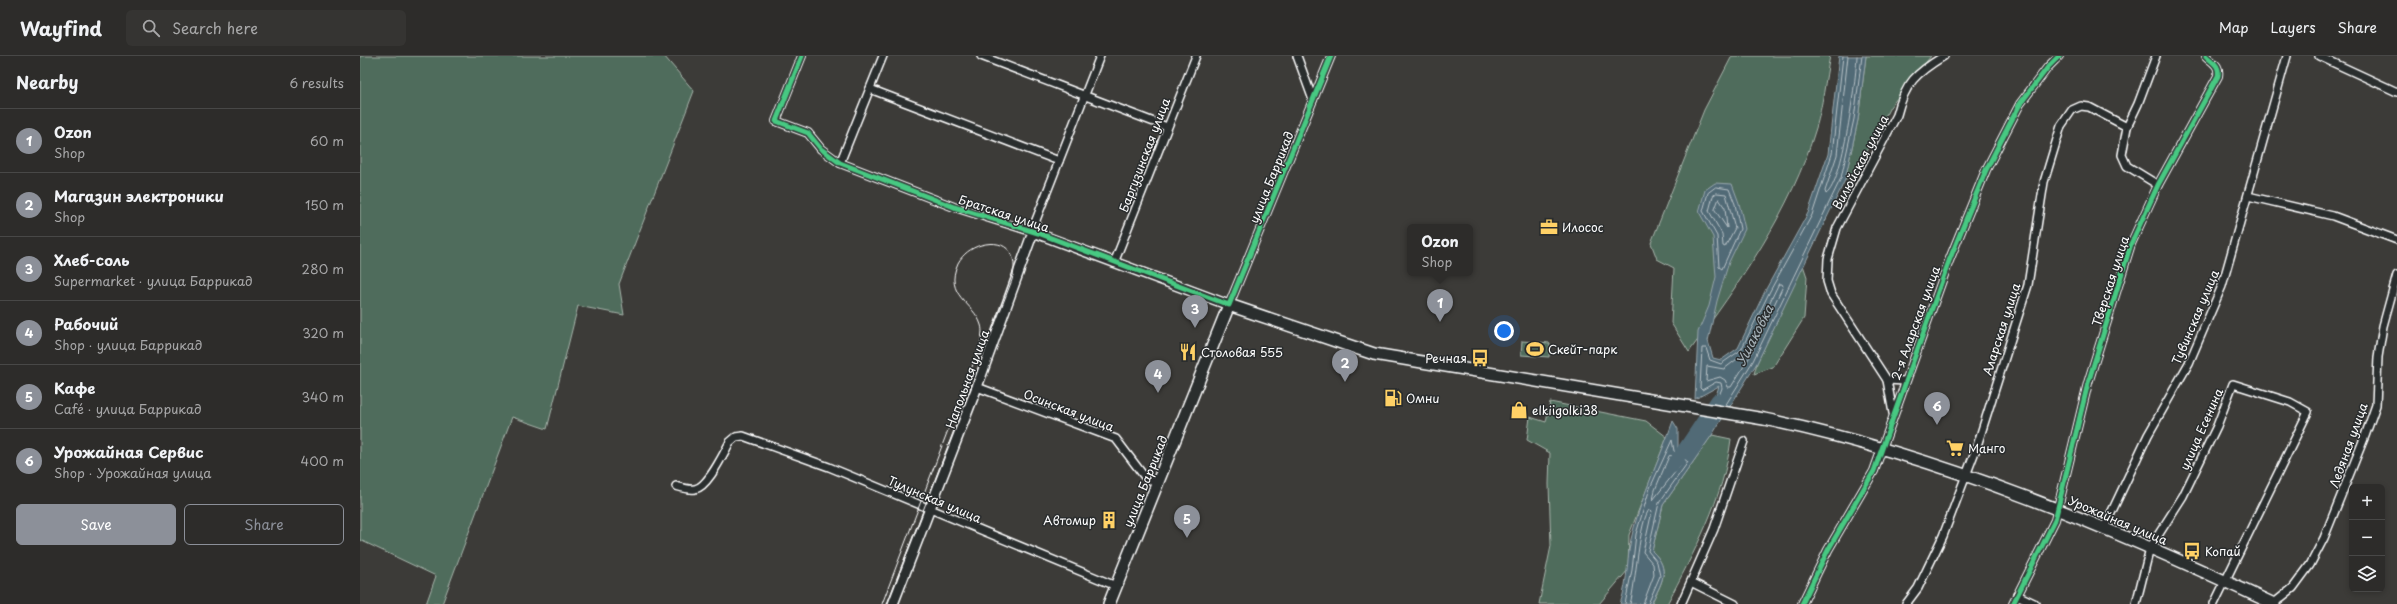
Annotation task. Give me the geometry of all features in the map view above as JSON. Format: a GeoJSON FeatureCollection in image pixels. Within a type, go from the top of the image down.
{"type":"FeatureCollection","features":[{"type":"Feature","properties":{"kind":"main road","name":"Урожайная улица"},"geometry":{"type":"LineString","coordinates":[[1229,305],[1374,354],[1764,419],[1821,431],[1967,475],[2059,509],[2150,548],[2273,604]]}},
{"type":"Feature","properties":{"kind":"main road","name":"улица Баррикад"},"geometry":{"type":"LineString","coordinates":[[1109,604],[1229,305]]}},
{"type":"Feature","properties":{"kind":"street","name":"Братская улица"},"geometry":{"type":"LineString","coordinates":[[802,56],[776,121],[808,133],[821,149],[840,163],[954,207],[1033,232],[1229,305]]}},
{"type":"Feature","properties":{"kind":"street"},"geometry":{"type":"LineString","coordinates":[[840,163],[882,56]]}},
{"type":"Feature","properties":{"kind":"street"},"geometry":{"type":"LineString","coordinates":[[981,56],[1167,127]]}},
{"type":"Feature","properties":{"kind":"street","name":"Напольная улица"},"geometry":{"type":"LineString","coordinates":[[893,604],[977,387],[1059,161],[1100,56]]}},
{"type":"Feature","properties":{"kind":"street","name":"Баргузинская улица"},"geometry":{"type":"LineString","coordinates":[[1114,263],[1196,56]]}},
{"type":"Feature","properties":{"kind":"street"},"geometry":{"type":"LineString","coordinates":[[1297,56],[1313,100]]}},
{"type":"Feature","properties":{"kind":"street","name":"улица Баррикад"},"geometry":{"type":"LineString","coordinates":[[1229,305],[1331,56]]}},
{"type":"Feature","properties":{"kind":"street","name":"Вилюйская улица"},"geometry":{"type":"LineString","coordinates":[[1887,380],[1831,294],[1826,281],[1828,259],[1837,228],[1897,115],[1901,101],[1911,80],[1944,56]]}},
{"type":"Feature","properties":{"kind":"street","name":"2-я Аларская улица"},"geometry":{"type":"LineString","coordinates":[[1802,604],[1828,550],[1864,491],[1882,450],[1893,413],[1949,261],[1986,170],[2020,104],[2048,67],[2059,56]]}},
{"type":"Feature","properties":{"kind":"street"},"geometry":{"type":"LineString","coordinates":[[2156,56],[2138,104],[2127,127],[2122,154],[2127,166],[2158,185]]}},
{"type":"Feature","properties":{"kind":"street","name":"Тверская улица"},"geometry":{"type":"LineString","coordinates":[[2013,604],[2059,509],[2088,382],[2131,244],[2158,185],[2218,76],[2219,70],[2216,63],[2206,56]]}},
{"type":"Feature","properties":{"kind":"street","name":"Тувинская улица"},"geometry":{"type":"LineString","coordinates":[[2104,528],[2148,435],[2195,349],[2222,286],[2287,56]]}},
{"type":"Feature","properties":{"kind":"street"},"geometry":{"type":"LineString","coordinates":[[2319,56],[2397,92]]}},
{"type":"Feature","properties":{"kind":"street"},"geometry":{"type":"LineString","coordinates":[[870,89],[1059,161]]}},
{"type":"Feature","properties":{"kind":"street","name":"Аларская улица"},"geometry":{"type":"LineString","coordinates":[[1906,604],[1918,588],[1944,536],[1967,475],[2028,285],[2044,182],[2061,126],[2072,110],[2080,106],[2089,107],[2127,127]]}},
{"type":"Feature","properties":{"kind":"street"},"geometry":{"type":"LineString","coordinates":[[2248,196],[2333,216],[2397,240]]}},
{"type":"Feature","properties":{"kind":"street","name":"Ледяная улица"},"geometry":{"type":"LineString","coordinates":[[2273,604],[2294,588],[2314,558],[2324,538],[2365,436],[2376,405],[2378,357],[2383,326],[2397,275]]}},
{"type":"Feature","properties":{"kind":"street"},"geometry":{"type":"LineString","coordinates":[[1893,413],[1887,380],[1905,381]]}},
{"type":"Feature","properties":{"kind":"street","name":"улица Есенина"},"geometry":{"type":"LineString","coordinates":[[2150,548],[2183,496],[2217,426],[2233,384],[2290,402],[2308,412],[2226,582]]}},
{"type":"Feature","properties":{"kind":"street","name":"Осинская улица"},"geometry":{"type":"LineString","coordinates":[[977,387],[1116,439],[1144,476],[1158,485]]}},
{"type":"Feature","properties":{"kind":"street","name":"Тулунская улица"},"geometry":{"type":"LineString","coordinates":[[676,486],[689,490],[697,489],[705,484],[730,442],[743,436],[829,467],[1116,586]]}},
{"type":"Feature","properties":{"kind":"street"},"geometry":{"type":"LineString","coordinates":[[1681,604],[1714,529],[1744,441]]}},
{"type":"Feature","properties":{"kind":"street"},"geometry":{"type":"LineString","coordinates":[[2136,604],[2150,548]]}},
{"type":"Feature","properties":{"kind":"street"},"geometry":{"type":"LineString","coordinates":[[1691,582],[1735,604]]}},
{"type":"Feature","properties":{"kind":"street"},"geometry":{"type":"LineString","coordinates":[[2214,604],[2226,582]]}},
{"type":"Feature","properties":{"kind":"street"},"geometry":{"type":"LineString","coordinates":[[2017,595],[2036,604]]}},
{"type":"Feature","properties":{"kind":"green space"},"geometry":{"type":"Polygon","coordinates":[[[360,56],[664,56],[694,91],[619,284],[624,315],[578,306],[547,429],[512,417],[442,604],[426,604],[436,576],[360,540],[360,56]]]}},
{"type":"Feature","properties":{"kind":"green space"},"geometry":{"type":"Polygon","coordinates":[[[1732,56],[1830,56],[1816,128],[1793,189],[1745,273],[1689,352],[1671,323],[1674,268],[1657,259],[1651,243],[1704,110],[1732,56]]]}},
{"type":"Feature","properties":{"kind":"green space"},"geometry":{"type":"Polygon","coordinates":[[[1866,56],[1931,56],[1890,107],[1853,179],[1845,180],[1858,120],[1866,56]]]}},
{"type":"Feature","properties":{"kind":"green space"},"geometry":{"type":"Polygon","coordinates":[[[1803,265],[1807,277],[1804,318],[1773,367],[1754,374],[1757,363],[1803,265]]]}},
{"type":"Feature","properties":{"kind":"green space","name":"Скейт-парк"},"geometry":{"type":"Polygon","coordinates":[[[1522,341],[1550,343],[1549,357],[1521,355],[1522,341]]]}},
{"type":"Feature","properties":{"kind":"green space"},"geometry":{"type":"Polygon","coordinates":[[[1550,402],[1646,421],[1667,437],[1629,535],[1628,570],[1599,604],[1539,604],[1551,546],[1549,484],[1550,453],[1527,440],[1530,417],[1546,422],[1550,402]]]}},
{"type":"Feature","properties":{"kind":"green space"},"geometry":{"type":"Polygon","coordinates":[[[1712,435],[1731,439],[1722,482],[1715,503],[1697,544],[1667,604],[1651,604],[1663,577],[1662,564],[1652,551],[1663,505],[1712,435]]]}},
{"type":"Feature","properties":{"kind":"water"},"geometry":{"type":"Polygon","coordinates":[[[1839,56],[1866,56],[1858,120],[1845,180],[1757,363],[1712,435],[1663,505],[1652,551],[1662,564],[1663,577],[1651,604],[1620,604],[1625,586],[1629,549],[1637,517],[1673,421],[1678,429],[1678,449],[1685,457],[1709,418],[1719,386],[1695,399],[1698,332],[1709,306],[1716,277],[1713,237],[1699,212],[1705,190],[1715,183],[1732,184],[1739,203],[1745,229],[1729,262],[1717,301],[1708,341],[1713,358],[1721,360],[1738,348],[1766,289],[1808,213],[1828,154],[1839,56]]]}},
{"type":"Feature","properties":{"kind":"waterway","name":"Ушаковка"},"geometry":{"type":"LineString","coordinates":[[1672,467],[1717,400]]}},
{"type":"Feature","properties":{"kind":"tram line"},"geometry":{"type":"LineString","coordinates":[[882,604],[981,343],[981,325],[977,317],[957,291],[954,283],[954,274],[958,263],[965,254],[981,245],[998,244],[1005,247],[1012,257],[1014,263],[1012,280],[887,604]]}},
{"type":"Feature","properties":{"kind":"cycle path"},"geometry":{"type":"LineString","coordinates":[[802,56],[776,121],[808,133],[821,149],[840,163],[954,207],[1038,233],[1229,305],[1331,56]]}},
{"type":"Feature","properties":{"kind":"cycle path"},"geometry":{"type":"LineString","coordinates":[[1802,604],[1828,550],[1874,471],[1949,261],[1986,170],[2020,104],[2048,67],[2059,56]]}},
{"type":"Feature","properties":{"kind":"cycle path"},"geometry":{"type":"LineString","coordinates":[[2013,604],[2055,520],[2088,383],[2131,244],[2158,185],[2218,76],[2217,67],[2206,56]]}},
{"type":"Feature","properties":{"kind":"place","name":"Илосос"},"geometry":{"type":"Point","coordinates":[1549,227]}},
{"type":"Feature","properties":{"kind":"place","name":"Ozon"},"geometry":{"type":"Point","coordinates":[1440,322]}},
{"type":"Feature","properties":{"kind":"place","name":"Хлеб-соль"},"geometry":{"type":"Point","coordinates":[1195,328]}},
{"type":"Feature","properties":{"kind":"place","name":"Скейт-парк"},"geometry":{"type":"Point","coordinates":[1535,349]}},
{"type":"Feature","properties":{"kind":"place","name":"Столовая 555"},"geometry":{"type":"Point","coordinates":[1188,352]}},
{"type":"Feature","properties":{"kind":"place","name":"Речная"},"geometry":{"type":"Point","coordinates":[1480,358]}},
{"type":"Feature","properties":{"kind":"place","name":"Магазин электроники"},"geometry":{"type":"Point","coordinates":[1345,382]}},
{"type":"Feature","properties":{"kind":"place","name":"Рабочий"},"geometry":{"type":"Point","coordinates":[1158,393]}},
{"type":"Feature","properties":{"kind":"place","name":"Омни"},"geometry":{"type":"Point","coordinates":[1393,398]}},
{"type":"Feature","properties":{"kind":"place","name":"elkiigolki38"},"geometry":{"type":"Point","coordinates":[1519,410]}},
{"type":"Feature","properties":{"kind":"place","name":"Урожайная Сервис"},"geometry":{"type":"Point","coordinates":[1937,425]}},
{"type":"Feature","properties":{"kind":"place","name":"Манго"},"geometry":{"type":"Point","coordinates":[1955,448]}},
{"type":"Feature","properties":{"kind":"place","name":"Автомир"},"geometry":{"type":"Point","coordinates":[1109,520]}},
{"type":"Feature","properties":{"kind":"place","name":"Кафе"},"geometry":{"type":"Point","coordinates":[1187,538]}},
{"type":"Feature","properties":{"kind":"place","name":"Копай"},"geometry":{"type":"Point","coordinates":[2192,551]}}]}
